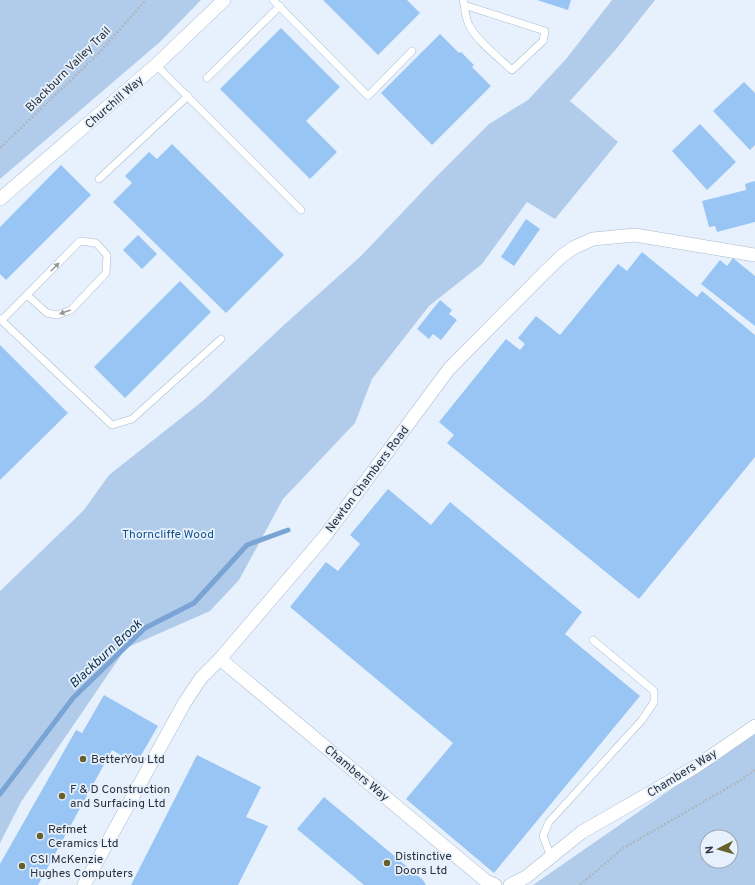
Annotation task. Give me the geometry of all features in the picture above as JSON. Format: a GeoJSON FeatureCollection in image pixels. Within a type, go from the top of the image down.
{"type":"FeatureCollection","features":[{"type":"Feature","properties":{"kind":"street","name":"Churchill Way"},"geometry":{"type":"LineString","coordinates":[[0,199],[156,65],[224,0]]}},
{"type":"Feature","properties":{"kind":"street","name":"Newton Chambers Road"},"geometry":{"type":"LineString","coordinates":[[84,885],[185,702],[201,678],[220,659],[325,536],[449,369],[545,272],[576,247],[594,240],[635,235],[755,255]]}},
{"type":"Feature","properties":{"kind":"street","name":"Chambers Way"},"geometry":{"type":"LineString","coordinates":[[220,659],[486,881],[495,885]]}},
{"type":"Feature","properties":{"kind":"street","name":"Chambers Way"},"geometry":{"type":"LineString","coordinates":[[510,885],[520,881],[582,832],[695,767],[755,726]]}},
{"type":"Feature","properties":{"kind":"lane"},"geometry":{"type":"LineString","coordinates":[[273,0],[368,96],[412,51]]}},
{"type":"Feature","properties":{"kind":"lane"},"geometry":{"type":"LineString","coordinates":[[464,2],[545,31],[543,41],[512,70],[473,33],[468,24],[464,2]]}},
{"type":"Feature","properties":{"kind":"lane"},"geometry":{"type":"LineString","coordinates":[[207,78],[280,6]]}},
{"type":"Feature","properties":{"kind":"lane"},"geometry":{"type":"LineString","coordinates":[[156,65],[301,210]]}},
{"type":"Feature","properties":{"kind":"lane"},"geometry":{"type":"LineString","coordinates":[[99,179],[188,96]]}},
{"type":"Feature","properties":{"kind":"lane"},"geometry":{"type":"LineString","coordinates":[[27,295],[47,313],[57,315],[71,310],[106,273],[107,255],[96,242],[80,241],[1,319],[112,425],[132,419],[221,339]]}},
{"type":"Feature","properties":{"kind":"lane"},"geometry":{"type":"LineString","coordinates":[[551,857],[543,836],[549,822],[642,720],[654,702],[654,691],[593,640]]}},
{"type":"Feature","properties":{"kind":"path","name":"Blackburn Valley Trail"},"geometry":{"type":"LineString","coordinates":[[0,148],[98,54],[146,0]]}},
{"type":"Feature","properties":{"kind":"path"},"geometry":{"type":"LineString","coordinates":[[580,885],[622,849],[741,780],[755,770]]}},
{"type":"Feature","properties":{"kind":"green space"},"geometry":{"type":"Polygon","coordinates":[[[0,0],[201,0],[161,41],[0,179],[0,0]]]}},
{"type":"Feature","properties":{"kind":"green space","name":"Thorncliffe Wood"},"geometry":{"type":"Polygon","coordinates":[[[612,0],[655,0],[617,48],[570,101],[618,142],[555,219],[527,202],[482,264],[429,306],[372,379],[355,423],[283,499],[239,580],[210,611],[126,648],[21,802],[0,843],[0,591],[84,510],[109,475],[204,400],[285,324],[361,256],[489,124],[528,100],[566,59],[612,0]]]}},
{"type":"Feature","properties":{"kind":"green space"},"geometry":{"type":"Polygon","coordinates":[[[755,731],[755,885],[533,885],[755,731]]]}},
{"type":"Feature","properties":{"kind":"building"},"geometry":{"type":"Polygon","coordinates":[[[323,0],[407,0],[420,13],[378,55],[323,0]]]}},
{"type":"Feature","properties":{"kind":"building"},"geometry":{"type":"Polygon","coordinates":[[[537,0],[571,0],[568,10],[537,0]]]}},
{"type":"Feature","properties":{"kind":"building"},"geometry":{"type":"Polygon","coordinates":[[[281,28],[340,87],[306,121],[337,152],[310,179],[220,89],[281,28]]]}},
{"type":"Feature","properties":{"kind":"building"},"geometry":{"type":"Polygon","coordinates":[[[440,34],[459,53],[461,52],[474,65],[472,67],[491,86],[432,145],[381,93],[440,34]]]}},
{"type":"Feature","properties":{"kind":"building"},"geometry":{"type":"Polygon","coordinates":[[[744,82],[755,93],[755,145],[750,150],[713,111],[744,82]]]}},
{"type":"Feature","properties":{"kind":"building"},"geometry":{"type":"Polygon","coordinates":[[[700,124],[736,162],[707,190],[672,151],[700,124]]]}},
{"type":"Feature","properties":{"kind":"building"},"geometry":{"type":"Polygon","coordinates":[[[172,144],[284,255],[226,313],[113,202],[132,183],[125,176],[149,152],[157,159],[172,144]]]}},
{"type":"Feature","properties":{"kind":"building"},"geometry":{"type":"Polygon","coordinates":[[[61,165],[91,195],[6,280],[0,274],[0,227],[61,165]]]}},
{"type":"Feature","properties":{"kind":"building"},"geometry":{"type":"Polygon","coordinates":[[[755,181],[755,222],[717,232],[715,226],[709,227],[702,201],[746,190],[745,184],[755,181]]]}},
{"type":"Feature","properties":{"kind":"building"},"geometry":{"type":"Polygon","coordinates":[[[526,219],[540,229],[514,266],[501,257],[526,219]]]}},
{"type":"Feature","properties":{"kind":"building"},"geometry":{"type":"Polygon","coordinates":[[[138,235],[157,254],[142,269],[123,250],[138,235]]]}},
{"type":"Feature","properties":{"kind":"building"},"geometry":{"type":"Polygon","coordinates":[[[642,252],[697,297],[702,291],[755,335],[755,457],[639,599],[447,443],[454,435],[439,422],[506,339],[520,350],[525,344],[518,338],[536,316],[560,335],[618,264],[627,271],[642,252]]]}},
{"type":"Feature","properties":{"kind":"building"},"geometry":{"type":"Polygon","coordinates":[[[733,258],[755,276],[755,326],[701,284],[720,260],[727,266],[733,258]]]}},
{"type":"Feature","properties":{"kind":"building"},"geometry":{"type":"Polygon","coordinates":[[[180,281],[211,312],[125,398],[94,367],[180,281]]]}},
{"type":"Feature","properties":{"kind":"building"},"geometry":{"type":"Polygon","coordinates":[[[440,300],[452,310],[449,314],[457,320],[441,340],[433,334],[429,339],[417,329],[440,300]]]}},
{"type":"Feature","properties":{"kind":"building"},"geometry":{"type":"Polygon","coordinates":[[[0,345],[68,413],[0,480],[0,345]]]}},
{"type":"Feature","properties":{"kind":"building"},"geometry":{"type":"Polygon","coordinates":[[[388,489],[431,525],[450,502],[582,612],[565,634],[640,696],[494,873],[406,799],[453,743],[290,607],[326,562],[338,571],[360,544],[350,535],[388,489]]]}},
{"type":"Feature","properties":{"kind":"building"},"geometry":{"type":"Polygon","coordinates":[[[104,695],[158,726],[136,764],[112,750],[38,885],[0,885],[0,864],[76,730],[82,733],[104,695]]]}},
{"type":"Feature","properties":{"kind":"building"},"geometry":{"type":"Polygon","coordinates":[[[197,755],[261,787],[246,817],[268,826],[238,885],[131,885],[197,755]]]}},
{"type":"Feature","properties":{"kind":"building"},"geometry":{"type":"Polygon","coordinates":[[[324,797],[423,880],[426,885],[364,885],[297,829],[324,797]]]}},
{"type":"Feature","properties":{"kind":"waterway","name":"Blackburn Brook"},"geometry":{"type":"LineString","coordinates":[[0,794],[73,698],[145,628],[194,603],[247,545],[288,530]]}},
{"type":"Feature","properties":{"kind":"place","name":"BetterYou Ltd"},"geometry":{"type":"Point","coordinates":[83,759]}},
{"type":"Feature","properties":{"kind":"place","name":"F & D Construction and Surfacing Ltd"},"geometry":{"type":"Point","coordinates":[62,796]}},
{"type":"Feature","properties":{"kind":"place","name":"Refmet Ceramics Ltd"},"geometry":{"type":"Point","coordinates":[40,836]}},
{"type":"Feature","properties":{"kind":"place","name":"Distinctive Doors Ltd"},"geometry":{"type":"Point","coordinates":[387,863]}},
{"type":"Feature","properties":{"kind":"place","name":"CSI McKenzie Hughes Computers"},"geometry":{"type":"Point","coordinates":[22,866]}}]}
